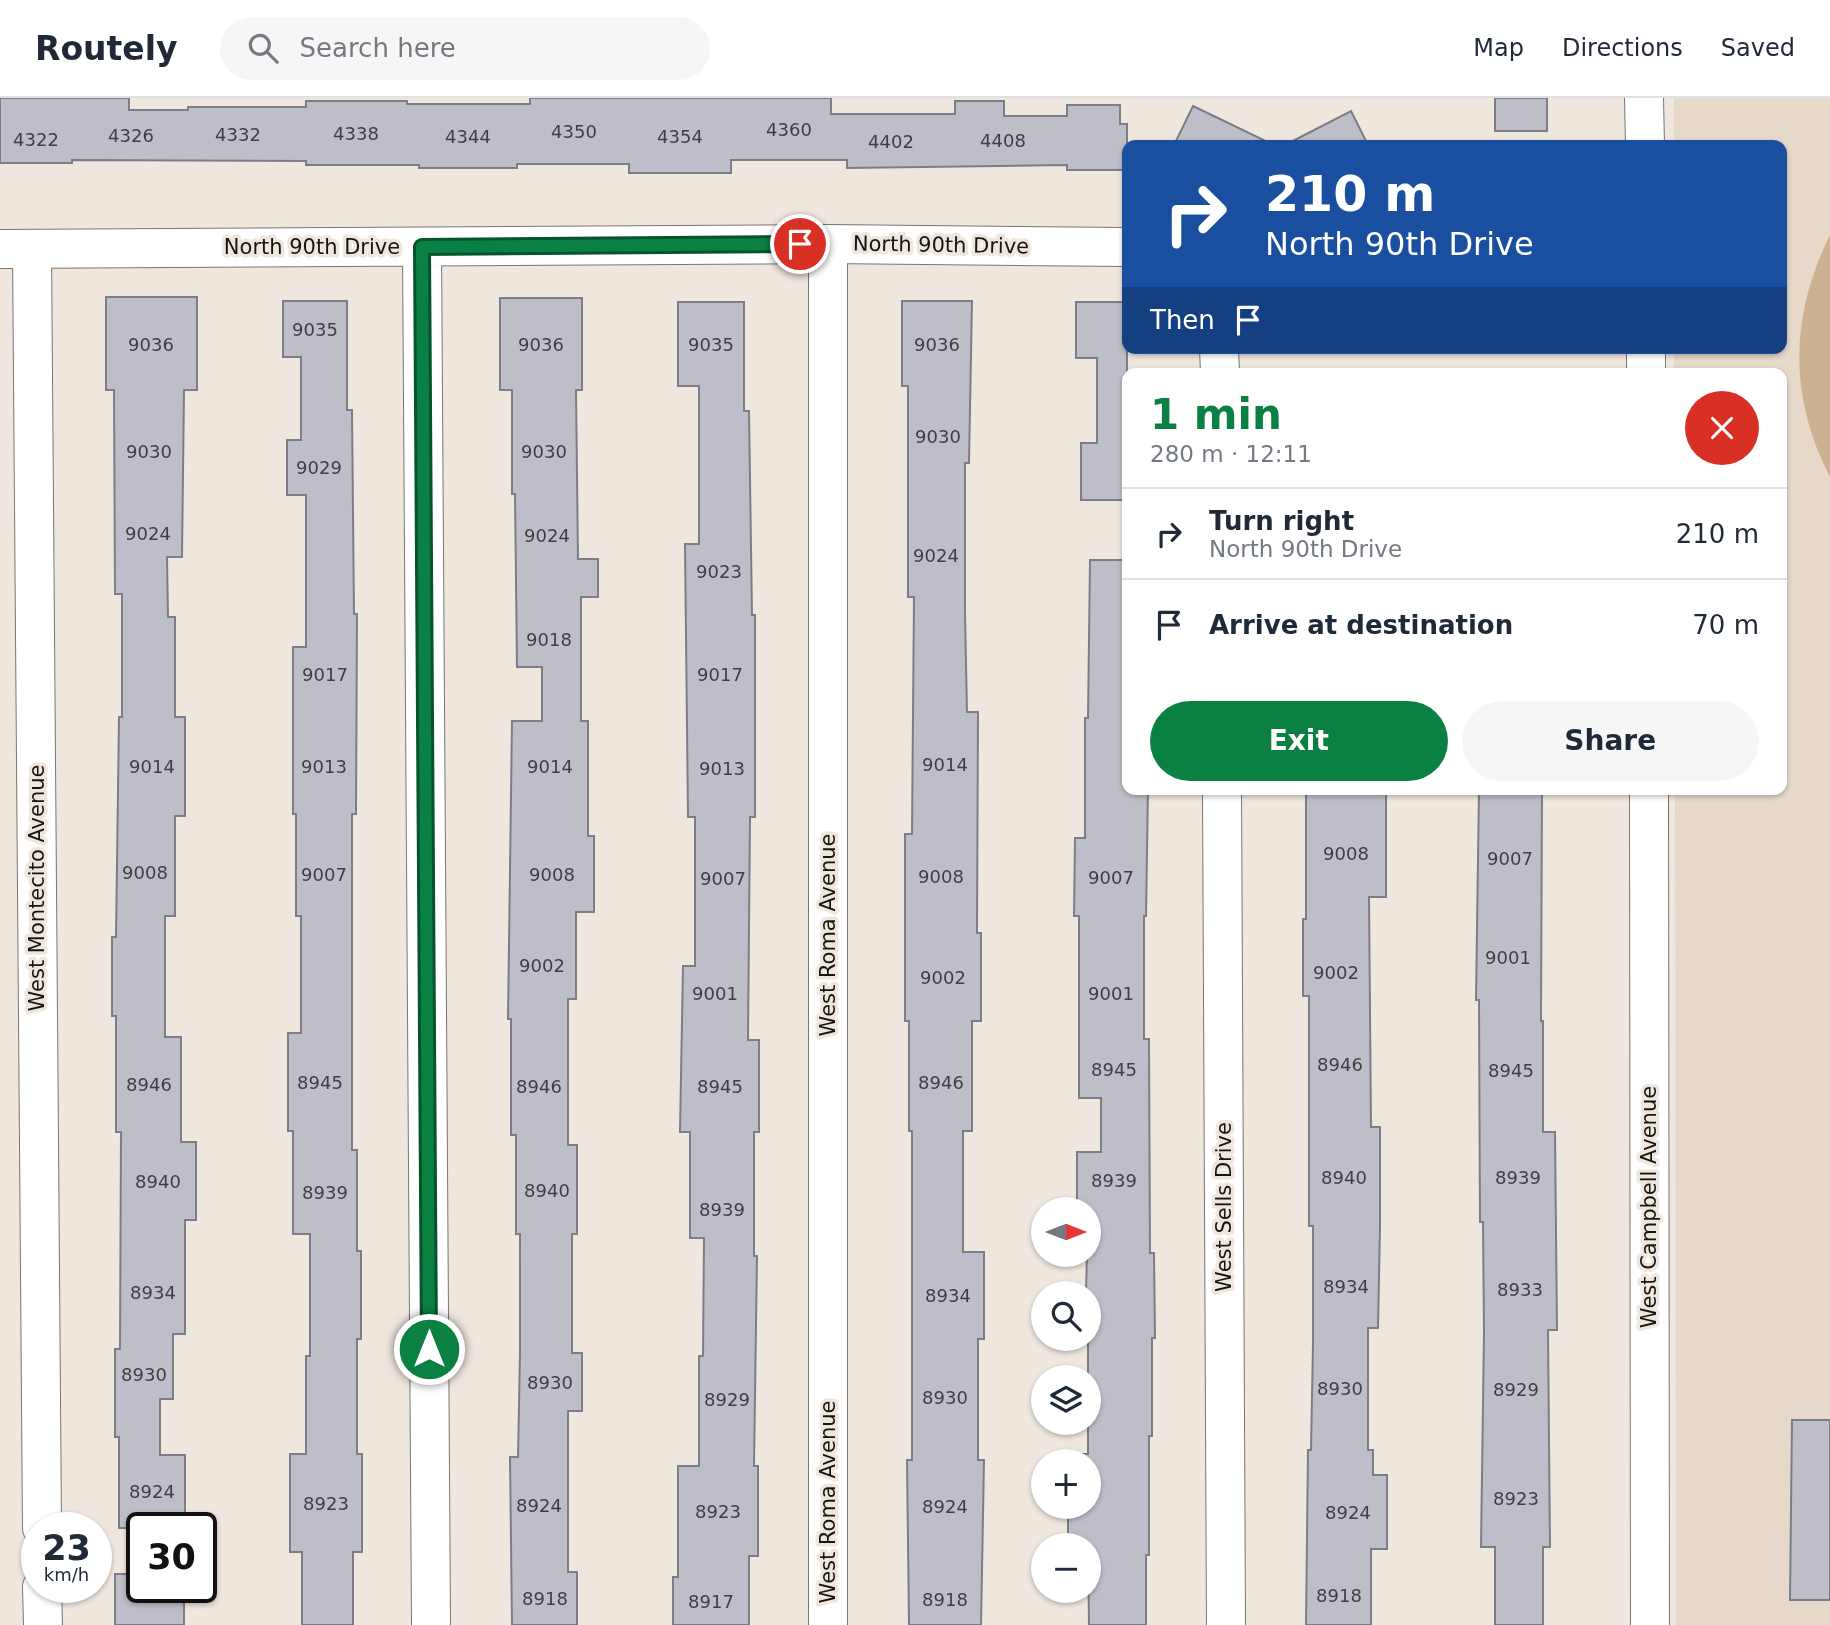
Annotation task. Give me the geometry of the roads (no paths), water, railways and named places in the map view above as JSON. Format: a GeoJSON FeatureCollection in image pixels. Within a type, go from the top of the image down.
{"type":"FeatureCollection","features":[{"type":"Feature","properties":{"kind":"street"},"geometry":{"type":"LineString","coordinates":[[1644,98],[1645,140]]}},
{"type":"Feature","properties":{"kind":"street","name":"North 90th Drive"},"geometry":{"type":"LineString","coordinates":[[16,249],[828,244],[1122,247]]}},
{"type":"Feature","properties":{"kind":"street","name":"West Roma Avenue"},"geometry":{"type":"LineString","coordinates":[[828,244],[828,1625]]}},
{"type":"Feature","properties":{"kind":"street"},"geometry":{"type":"LineString","coordinates":[[422,247],[431,1625]]}},
{"type":"Feature","properties":{"kind":"street","name":"West Montecito Avenue"},"geometry":{"type":"LineString","coordinates":[[16,249],[42,1512]]}},
{"type":"Feature","properties":{"kind":"street","name":"West Sells Drive"},"geometry":{"type":"LineString","coordinates":[[1222,795],[1226,1625]]}},
{"type":"Feature","properties":{"kind":"street","name":"West Campbell Avenue"},"geometry":{"type":"LineString","coordinates":[[1649,795],[1650,1625]]}},
{"type":"Feature","properties":{"kind":"street"},"geometry":{"type":"LineString","coordinates":[[42,1603],[43,1625]]}}]}
